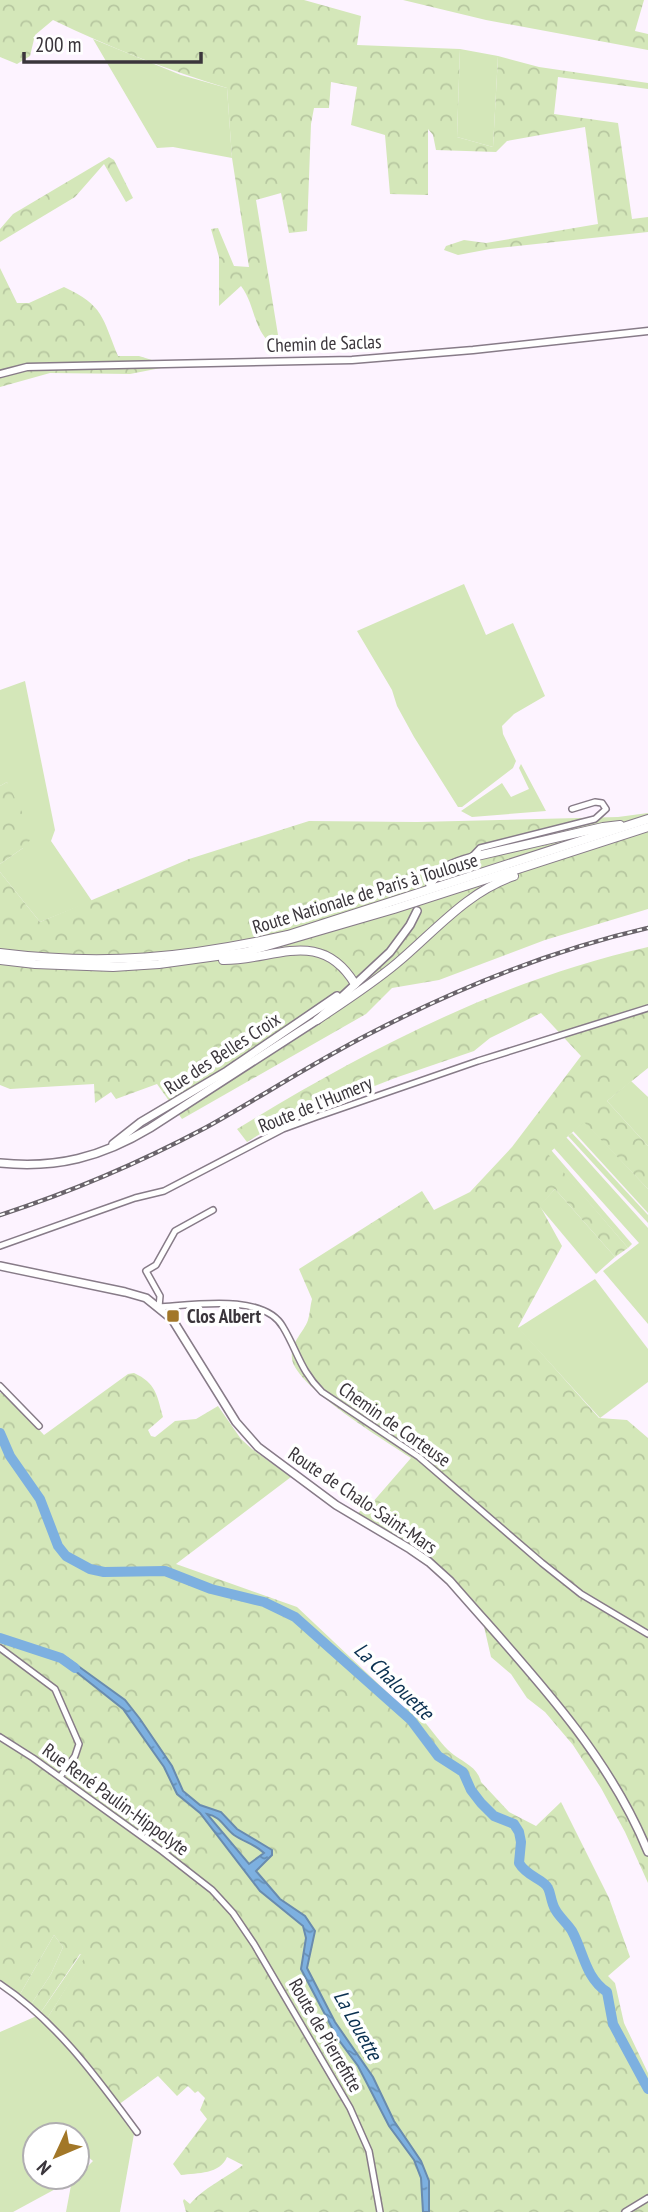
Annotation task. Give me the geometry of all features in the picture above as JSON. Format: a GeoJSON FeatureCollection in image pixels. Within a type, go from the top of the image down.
{"type":"FeatureCollection","features":[{"type":"Feature","properties":{"kind":"main road","name":"Route Nationale de Paris à Toulouse"},"geometry":{"type":"LineString","coordinates":[[0,953],[62,959],[116,960],[157,958],[243,945],[288,935],[648,819]]}},
{"type":"Feature","properties":{"kind":"main road"},"geometry":{"type":"LineString","coordinates":[[430,884],[449,864],[603,827],[637,823]]}},
{"type":"Feature","properties":{"kind":"main road","name":"Route Nationale de Paris à Toulouse"},"geometry":{"type":"LineString","coordinates":[[0,960],[113,967],[246,952],[648,827]]}},
{"type":"Feature","properties":{"kind":"main road"},"geometry":{"type":"LineString","coordinates":[[317,1020],[363,990],[396,964],[464,903],[484,889],[527,872],[543,861]]}},
{"type":"Feature","properties":{"kind":"main road"},"geometry":{"type":"LineString","coordinates":[[202,959],[239,960],[292,949],[306,949],[330,959],[348,974],[355,984],[400,942],[417,911]]}},
{"type":"Feature","properties":{"kind":"main road","name":"Rue des Belles Croix"},"geometry":{"type":"LineString","coordinates":[[0,1163],[23,1166],[53,1164],[72,1161],[107,1149],[317,1020],[355,984]]}},
{"type":"Feature","properties":{"kind":"main road","name":"Rue des Belles Croix"},"geometry":{"type":"LineString","coordinates":[[129,1136],[141,1122],[227,1071],[355,984]]}},
{"type":"Feature","properties":{"kind":"main road","name":"Route de Chalo-Saint-Mars"},"geometry":{"type":"LineString","coordinates":[[0,1266],[125,1292],[146,1298],[159,1307],[172,1320],[236,1422],[258,1447],[336,1505],[410,1549],[450,1581],[577,1731],[616,1788],[648,1852]]}},
{"type":"Feature","properties":{"kind":"street","name":"Chemin de Saclas"},"geometry":{"type":"LineString","coordinates":[[0,374],[27,367],[352,360],[648,331]]}},
{"type":"Feature","properties":{"kind":"street"},"geometry":{"type":"LineString","coordinates":[[473,857],[480,848],[595,819],[606,808],[602,803],[595,802],[572,809]]}},
{"type":"Feature","properties":{"kind":"street","name":"Route de l'Humery"},"geometry":{"type":"LineString","coordinates":[[0,1246],[135,1198],[164,1191],[294,1125],[478,1061],[648,1008]]}},
{"type":"Feature","properties":{"kind":"street"},"geometry":{"type":"LineString","coordinates":[[159,1307],[160,1296],[146,1271],[156,1265],[175,1231],[213,1210]]}},
{"type":"Feature","properties":{"kind":"street","name":"Chemin de Corteuse"},"geometry":{"type":"LineString","coordinates":[[159,1307],[247,1305],[272,1314],[282,1325],[310,1380],[322,1392],[419,1457],[581,1594],[648,1634]]}},
{"type":"Feature","properties":{"kind":"street"},"geometry":{"type":"LineString","coordinates":[[0,1386],[39,1426]]}},
{"type":"Feature","properties":{"kind":"street"},"geometry":{"type":"LineString","coordinates":[[0,1648],[55,1689],[79,1744],[75,1756],[60,1777]]}},
{"type":"Feature","properties":{"kind":"street","name":"Rue René Paulin-Hippolyte"},"geometry":{"type":"LineString","coordinates":[[0,1737],[162,1850],[212,1890]]}},
{"type":"Feature","properties":{"kind":"street","name":"Route de Pierrefitte"},"geometry":{"type":"LineString","coordinates":[[212,1890],[243,1928],[350,2108],[369,2151],[380,2212]]}},
{"type":"Feature","properties":{"kind":"street"},"geometry":{"type":"LineString","coordinates":[[0,1984],[22,1999],[82,2059],[137,2132]]}},
{"type":"Feature","properties":{"kind":"street"},"geometry":{"type":"LineString","coordinates":[[625,2212],[648,2198]]}},
{"type":"Feature","properties":{"kind":"green space"},"geometry":{"type":"Polygon","coordinates":[[[0,0],[304,0],[361,16],[357,45],[460,49],[457,137],[493,147],[498,56],[539,67],[648,83],[648,89],[558,77],[554,114],[618,123],[632,219],[648,217],[648,232],[490,249],[458,255],[444,250],[446,246],[464,240],[486,243],[598,224],[585,127],[507,141],[496,152],[436,150],[433,135],[428,129],[428,195],[390,194],[385,135],[351,125],[357,87],[331,82],[329,108],[314,108],[311,124],[307,231],[289,233],[281,193],[256,200],[279,341],[267,340],[241,286],[219,306],[219,257],[211,229],[218,228],[234,266],[249,267],[232,158],[227,88],[182,74],[53,20],[35,35],[30,56],[17,64],[0,57],[0,0]]]}},
{"type":"Feature","properties":{"kind":"green space"},"geometry":{"type":"Polygon","coordinates":[[[403,0],[644,0],[635,31],[648,34],[648,50],[486,20],[403,0]]]}},
{"type":"Feature","properties":{"kind":"green space"},"geometry":{"type":"Polygon","coordinates":[[[93,39],[181,75],[227,88],[232,158],[173,147],[157,148],[93,39]]]}},
{"type":"Feature","properties":{"kind":"green space"},"geometry":{"type":"Polygon","coordinates":[[[460,49],[498,56],[493,147],[457,137],[460,49]]]}},
{"type":"Feature","properties":{"kind":"green space"},"geometry":{"type":"Polygon","coordinates":[[[109,157],[114,160],[133,198],[126,202],[104,164],[75,197],[0,242],[0,229],[13,214],[109,157]]]}},
{"type":"Feature","properties":{"kind":"green space"},"geometry":{"type":"Polygon","coordinates":[[[0,268],[17,303],[29,303],[64,287],[87,300],[100,314],[118,356],[139,356],[171,366],[130,374],[50,373],[0,387],[0,268]]]}},
{"type":"Feature","properties":{"kind":"green space"},"geometry":{"type":"Polygon","coordinates":[[[464,584],[486,635],[513,623],[545,696],[514,714],[502,726],[516,761],[513,768],[462,807],[458,807],[414,737],[397,706],[392,690],[357,631],[464,584]]]}},
{"type":"Feature","properties":{"kind":"green space"},"geometry":{"type":"Polygon","coordinates":[[[25,681],[55,830],[51,841],[92,901],[40,922],[0,872],[0,864],[23,848],[7,782],[0,786],[0,690],[25,681]]]}},
{"type":"Feature","properties":{"kind":"green space"},"geometry":{"type":"Polygon","coordinates":[[[521,764],[546,811],[472,817],[461,811],[502,783],[511,797],[529,789],[519,768],[521,764]]]}},
{"type":"Feature","properties":{"kind":"green space"},"geometry":{"type":"Polygon","coordinates":[[[7,782],[34,836],[23,848],[0,864],[0,786],[7,782]]]}},
{"type":"Feature","properties":{"kind":"green space"},"geometry":{"type":"Polygon","coordinates":[[[648,813],[648,909],[545,940],[439,980],[392,988],[366,1014],[182,1119],[157,1084],[116,1099],[111,1092],[95,1103],[94,1084],[10,1089],[0,1085],[0,872],[40,922],[189,859],[309,821],[417,822],[618,817],[648,813]]]}},
{"type":"Feature","properties":{"kind":"green space"},"geometry":{"type":"Polygon","coordinates":[[[648,947],[648,1068],[607,1101],[648,1146],[648,1189],[584,1122],[548,1154],[628,1248],[615,1257],[555,1189],[540,1206],[562,1246],[518,1327],[599,1418],[627,1420],[648,1438],[648,1883],[625,1832],[573,1745],[545,1712],[527,1698],[511,1674],[491,1657],[480,1609],[436,1564],[410,1545],[357,1514],[372,1503],[411,1458],[325,1398],[297,1371],[292,1359],[295,1343],[308,1320],[312,1299],[299,1269],[422,1191],[434,1210],[470,1192],[512,1147],[581,1056],[541,1013],[490,1038],[474,1051],[306,1113],[247,1142],[237,1129],[334,1072],[435,1021],[540,978],[648,947]]]}},
{"type":"Feature","properties":{"kind":"green space"},"geometry":{"type":"Polygon","coordinates":[[[631,1081],[648,1097],[648,1146],[607,1101],[631,1081]]]}},
{"type":"Feature","properties":{"kind":"green space"},"geometry":{"type":"Polygon","coordinates":[[[584,1121],[648,1189],[648,1213],[573,1131],[584,1121]]]}},
{"type":"Feature","properties":{"kind":"green space"},"geometry":{"type":"Polygon","coordinates":[[[572,1133],[648,1215],[648,1223],[568,1136],[572,1133]]]}},
{"type":"Feature","properties":{"kind":"green space"},"geometry":{"type":"Polygon","coordinates":[[[566,1137],[648,1228],[648,1324],[603,1271],[639,1243],[554,1148],[566,1137]]]}},
{"type":"Feature","properties":{"kind":"green space"},"geometry":{"type":"Polygon","coordinates":[[[551,1150],[632,1244],[628,1248],[547,1154],[551,1150]]]}},
{"type":"Feature","properties":{"kind":"green space"},"geometry":{"type":"Polygon","coordinates":[[[555,1189],[615,1257],[596,1274],[539,1206],[555,1189]]]}},
{"type":"Feature","properties":{"kind":"green space"},"geometry":{"type":"Polygon","coordinates":[[[595,1279],[648,1349],[648,1382],[600,1418],[518,1328],[595,1279]]]}},
{"type":"Feature","properties":{"kind":"green space"},"geometry":{"type":"Polygon","coordinates":[[[134,1373],[151,1386],[161,1409],[163,1417],[148,1430],[151,1436],[155,1437],[175,1421],[196,1419],[218,1406],[241,1439],[291,1477],[176,1564],[297,1607],[405,1709],[408,1707],[421,1718],[454,1755],[474,1769],[481,1782],[509,1812],[536,1826],[561,1802],[609,1898],[630,1957],[608,1976],[615,1983],[624,2023],[648,2073],[648,2212],[186,2212],[184,2199],[190,2204],[208,2188],[243,2165],[227,2157],[224,2163],[214,2170],[181,2175],[173,2164],[207,2119],[200,2110],[205,2098],[188,2086],[177,2096],[158,2076],[118,2105],[42,2018],[48,2017],[85,1957],[80,1954],[39,2015],[30,2006],[51,1974],[63,1947],[54,1935],[19,1996],[0,1982],[0,1393],[4,1392],[44,1435],[128,1374],[134,1373]]]}},
{"type":"Feature","properties":{"kind":"green space"},"geometry":{"type":"Polygon","coordinates":[[[54,1935],[63,1947],[51,1974],[30,2006],[19,1996],[54,1935]]]}},
{"type":"Feature","properties":{"kind":"green space"},"geometry":{"type":"Polygon","coordinates":[[[81,1954],[86,1957],[48,2017],[118,2105],[134,2134],[120,2212],[66,2212],[70,2191],[91,2191],[91,2121],[21,2121],[21,2191],[52,2191],[13,2212],[0,2212],[0,2032],[39,2015],[81,1954]]]}},
{"type":"Feature","properties":{"kind":"water"},"geometry":{"type":"Polygon","coordinates":[[[67,1658],[125,1700],[172,1766],[183,1791],[200,1805],[221,1812],[237,1829],[272,1850],[272,1855],[256,1871],[280,1899],[305,1916],[315,1931],[307,1968],[335,2022],[373,2077],[394,2121],[421,2161],[429,2181],[429,2212],[423,2212],[421,2178],[414,2160],[389,2126],[358,2066],[338,2039],[301,1969],[306,1938],[303,1926],[260,1891],[200,1813],[177,1794],[164,1767],[123,1709],[65,1663],[67,1658]],[[207,1814],[249,1864],[264,1853],[234,1835],[219,1819],[207,1814]]]}},
{"type":"Feature","properties":{"kind":"waterway","name":"La Chalouette"},"geometry":{"type":"LineString","coordinates":[[0,1433],[10,1456],[40,1499],[58,1546],[66,1556],[90,1569],[104,1572],[165,1571],[211,1589],[264,1602],[295,1617],[411,1720],[438,1756],[463,1772],[471,1790],[481,1803],[494,1816],[514,1824],[519,1832],[519,1863],[526,1872],[548,1888],[559,1915],[572,1931],[589,1972],[607,1992],[613,2024],[648,2089]]}},
{"type":"Feature","properties":{"kind":"waterway","name":"La Louette"},"geometry":{"type":"LineString","coordinates":[[0,1638],[61,1658],[75,1668]]}},
{"type":"Feature","properties":{"kind":"railway"},"geometry":{"type":"LineString","coordinates":[[0,1215],[79,1187],[155,1153],[205,1128],[350,1044],[437,1001],[541,959],[648,928]]}},
{"type":"Feature","properties":{"kind":"place","name":"Clos Albert"},"geometry":{"type":"Point","coordinates":[173,1316]}}]}
